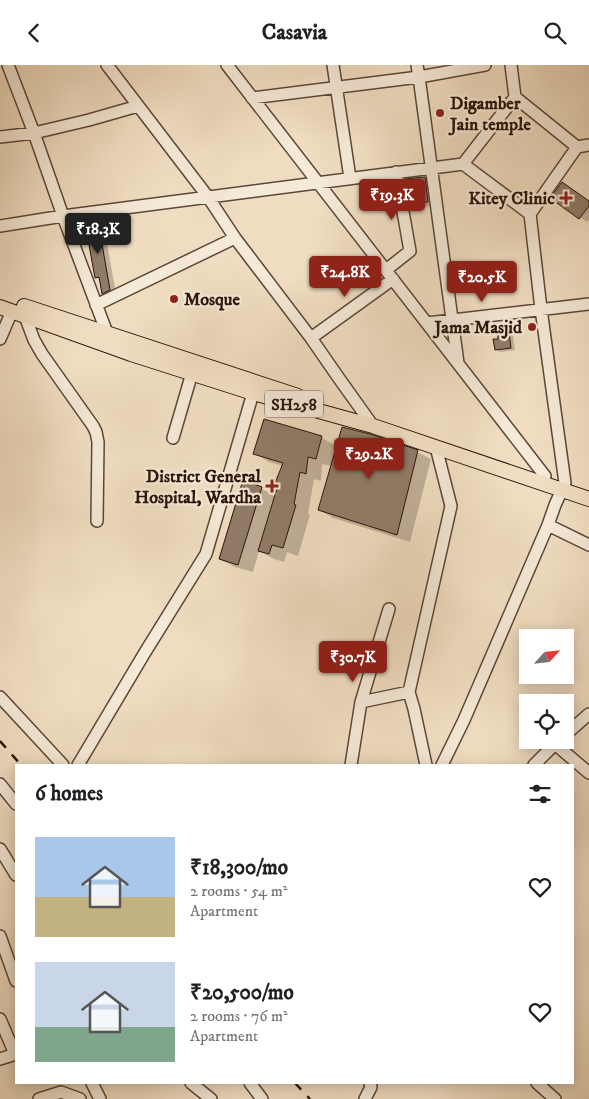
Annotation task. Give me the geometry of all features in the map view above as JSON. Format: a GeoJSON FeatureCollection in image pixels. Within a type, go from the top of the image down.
{"type":"FeatureCollection","features":[{"type":"Feature","properties":{"kind":"main road","name":"SH258"},"geometry":{"type":"LineString","coordinates":[[0,297],[370,421],[546,476],[589,499]]}},
{"type":"Feature","properties":{"kind":"main road","name":"SH258"},"geometry":{"type":"LineString","coordinates":[[6,309],[131,354],[253,393],[370,421],[436,447],[563,486],[589,490]]}},
{"type":"Feature","properties":{"kind":"street"},"geometry":{"type":"LineString","coordinates":[[8,65],[107,333]]}},
{"type":"Feature","properties":{"kind":"street"},"geometry":{"type":"LineString","coordinates":[[107,65],[208,197],[235,238],[311,338],[370,421]]}},
{"type":"Feature","properties":{"kind":"street"},"geometry":{"type":"LineString","coordinates":[[227,65],[546,476]]}},
{"type":"Feature","properties":{"kind":"street"},"geometry":{"type":"LineString","coordinates":[[333,65],[350,178]]}},
{"type":"Feature","properties":{"kind":"street"},"geometry":{"type":"LineString","coordinates":[[252,98],[337,87],[418,71],[485,65]]}},
{"type":"Feature","properties":{"kind":"street"},"geometry":{"type":"LineString","coordinates":[[511,65],[515,97],[577,147]]}},
{"type":"Feature","properties":{"kind":"street"},"geometry":{"type":"LineString","coordinates":[[418,71],[458,364]]}},
{"type":"Feature","properties":{"kind":"street"},"geometry":{"type":"LineString","coordinates":[[0,226],[463,163],[515,97]]}},
{"type":"Feature","properties":{"kind":"street"},"geometry":{"type":"LineString","coordinates":[[0,137],[34,133],[138,106]]}},
{"type":"Feature","properties":{"kind":"street"},"geometry":{"type":"LineString","coordinates":[[442,764],[464,720],[563,486],[530,214],[577,147],[589,145]]}},
{"type":"Feature","properties":{"kind":"street"},"geometry":{"type":"LineString","coordinates":[[463,163],[530,214]]}},
{"type":"Feature","properties":{"kind":"street"},"geometry":{"type":"LineString","coordinates":[[311,338],[390,275],[410,251],[396,172]]}},
{"type":"Feature","properties":{"kind":"street"},"geometry":{"type":"LineString","coordinates":[[96,305],[235,238]]}},
{"type":"Feature","properties":{"kind":"street"},"geometry":{"type":"LineString","coordinates":[[427,323],[589,304]]}},
{"type":"Feature","properties":{"kind":"street"},"geometry":{"type":"LineString","coordinates":[[0,339],[6,309]]}},
{"type":"Feature","properties":{"kind":"street"},"geometry":{"type":"LineString","coordinates":[[25,316],[34,340],[42,354],[96,432],[98,442],[96,521]]}},
{"type":"Feature","properties":{"kind":"street"},"geometry":{"type":"LineString","coordinates":[[173,438],[192,373]]}},
{"type":"Feature","properties":{"kind":"street"},"geometry":{"type":"LineString","coordinates":[[80,764],[144,654],[206,554],[253,393]]}},
{"type":"Feature","properties":{"kind":"street"},"geometry":{"type":"LineString","coordinates":[[426,764],[409,692],[451,506],[436,447]]}},
{"type":"Feature","properties":{"kind":"street"},"geometry":{"type":"LineString","coordinates":[[548,525],[589,545]]}},
{"type":"Feature","properties":{"kind":"street"},"geometry":{"type":"LineString","coordinates":[[351,764],[361,702],[389,609]]}},
{"type":"Feature","properties":{"kind":"street"},"geometry":{"type":"LineString","coordinates":[[361,702],[409,692]]}},
{"type":"Feature","properties":{"kind":"street"},"geometry":{"type":"LineString","coordinates":[[0,697],[62,764]]}},
{"type":"Feature","properties":{"kind":"street"},"geometry":{"type":"LineString","coordinates":[[574,727],[589,714]]}},
{"type":"Feature","properties":{"kind":"street"},"geometry":{"type":"LineString","coordinates":[[535,764],[550,749]]}},
{"type":"Feature","properties":{"kind":"street"},"geometry":{"type":"LineString","coordinates":[[564,749],[589,773]]}},
{"type":"Feature","properties":{"kind":"street"},"geometry":{"type":"LineString","coordinates":[[0,785],[15,803]]}},
{"type":"Feature","properties":{"kind":"street"},"geometry":{"type":"LineString","coordinates":[[0,849],[15,873]]}},
{"type":"Feature","properties":{"kind":"street"},"geometry":{"type":"LineString","coordinates":[[0,936],[15,978]]}},
{"type":"Feature","properties":{"kind":"street"},"geometry":{"type":"LineString","coordinates":[[0,1019],[15,1052]]}},
{"type":"Feature","properties":{"kind":"street"},"geometry":{"type":"LineString","coordinates":[[0,1059],[15,1054]]}},
{"type":"Feature","properties":{"kind":"street"},"geometry":{"type":"LineString","coordinates":[[92,1084],[100,1099]]}},
{"type":"Feature","properties":{"kind":"street"},"geometry":{"type":"LineString","coordinates":[[192,1084],[211,1099]]}},
{"type":"Feature","properties":{"kind":"street"},"geometry":{"type":"LineString","coordinates":[[251,1084],[259,1098]]}},
{"type":"Feature","properties":{"kind":"street"},"geometry":{"type":"LineString","coordinates":[[365,1099],[371,1087],[370,1084]]}},
{"type":"Feature","properties":{"kind":"street"},"geometry":{"type":"LineString","coordinates":[[538,1084],[555,1099]]}},
{"type":"Feature","properties":{"kind":"street"},"geometry":{"type":"LineString","coordinates":[[39,1099],[59,1087],[80,1099]]}},
{"type":"Feature","properties":{"kind":"building"},"geometry":{"type":"Polygon","coordinates":[[[425,177],[428,202],[409,204],[405,179],[425,177]]]}},
{"type":"Feature","properties":{"kind":"building"},"geometry":{"type":"Polygon","coordinates":[[[562,182],[589,201],[589,206],[579,219],[550,198],[562,182]]]}},
{"type":"Feature","properties":{"kind":"building"},"geometry":{"type":"Polygon","coordinates":[[[98,221],[110,290],[102,294],[99,277],[95,278],[85,223],[98,221]]]}},
{"type":"Feature","properties":{"kind":"building"},"geometry":{"type":"Polygon","coordinates":[[[508,325],[511,348],[495,350],[493,339],[498,339],[497,326],[508,325]]]}},
{"type":"Feature","properties":{"kind":"building"},"geometry":{"type":"Polygon","coordinates":[[[264,419],[322,436],[316,459],[308,457],[306,474],[300,472],[294,504],[296,505],[283,548],[272,545],[269,554],[258,551],[277,488],[273,488],[283,463],[253,454],[264,419]]]}},
{"type":"Feature","properties":{"kind":"building"},"geometry":{"type":"Polygon","coordinates":[[[342,427],[418,450],[397,535],[318,510],[342,427]]]}},
{"type":"Feature","properties":{"kind":"building"},"geometry":{"type":"Polygon","coordinates":[[[243,480],[262,487],[238,565],[219,559],[243,480]]]}},
{"type":"Feature","properties":{"kind":"railway"},"geometry":{"type":"LineString","coordinates":[[0,741],[20,764]]}},
{"type":"Feature","properties":{"kind":"railway"},"geometry":{"type":"LineString","coordinates":[[296,1084],[310,1099]]}},
{"type":"Feature","properties":{"kind":"place","name":"Digamber Jain temple"},"geometry":{"type":"Point","coordinates":[440,113]}},
{"type":"Feature","properties":{"kind":"place","name":"Kitey Clinic"},"geometry":{"type":"Point","coordinates":[566,198]}},
{"type":"Feature","properties":{"kind":"place","name":"Mosque"},"geometry":{"type":"Point","coordinates":[174,299]}},
{"type":"Feature","properties":{"kind":"place","name":"Jama Masjid"},"geometry":{"type":"Point","coordinates":[532,327]}},
{"type":"Feature","properties":{"kind":"place","name":"District General Hospital, Wardha"},"geometry":{"type":"Point","coordinates":[272,486]}}]}
